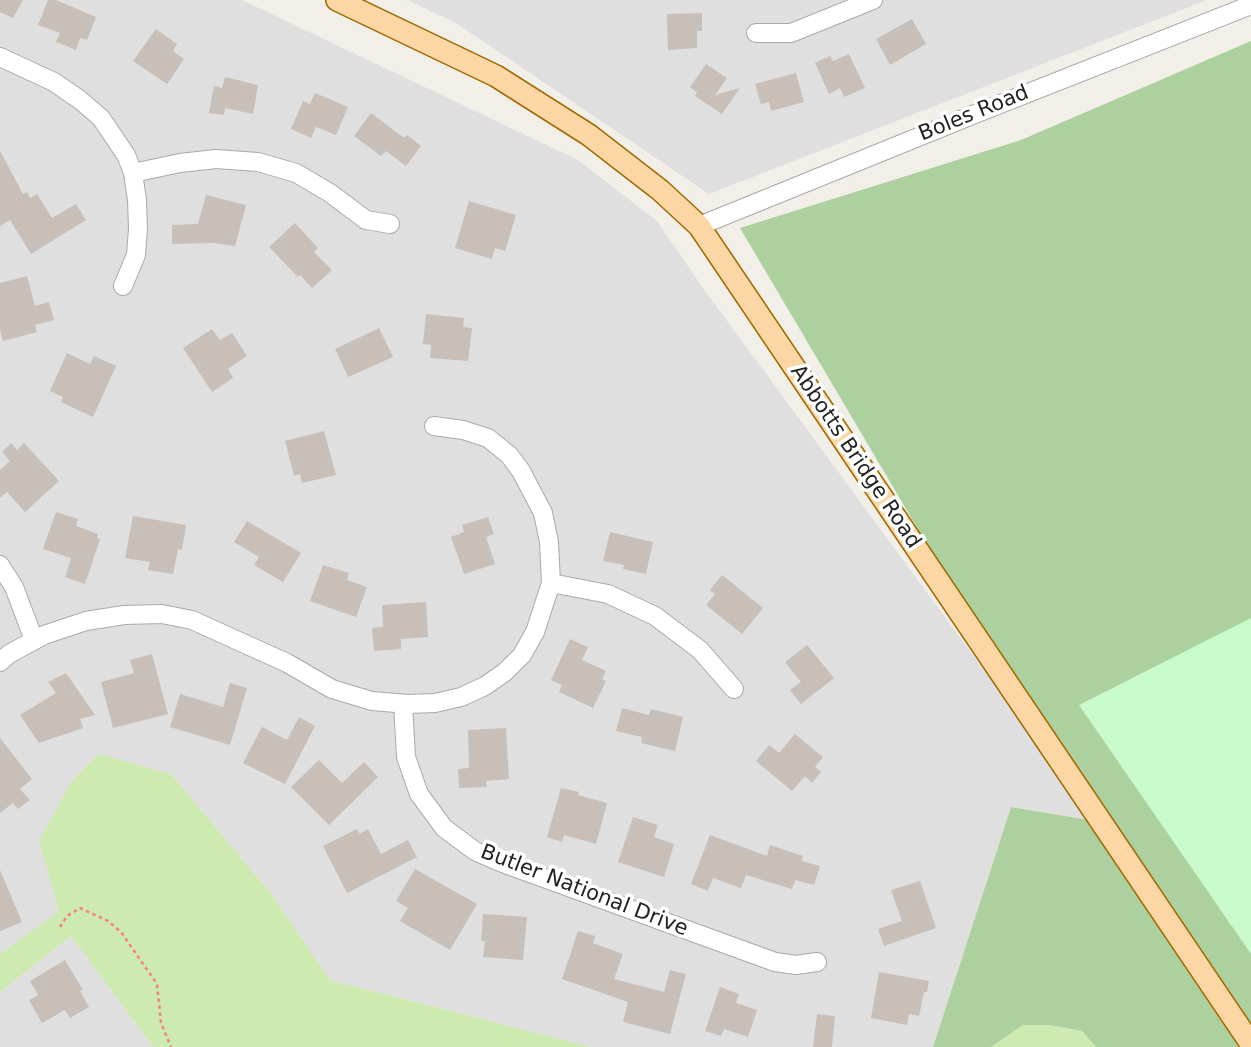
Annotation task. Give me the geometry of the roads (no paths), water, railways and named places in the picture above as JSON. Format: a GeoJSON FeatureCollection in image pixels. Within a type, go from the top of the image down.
{"type":"FeatureCollection","features":[{"type":"Feature","properties":{"kind":"main road","name":"Abbotts Bridge Road"},"geometry":{"type":"LineString","coordinates":[[337,0],[506,82],[589,135],[660,190],[699,226],[1251,1044]]}},
{"type":"Feature","properties":{"kind":"street"},"geometry":{"type":"LineString","coordinates":[[756,33],[791,33],[873,0]]}},
{"type":"Feature","properties":{"kind":"street","name":"Boles Road"},"geometry":{"type":"LineString","coordinates":[[699,226],[1251,5]]}},
{"type":"Feature","properties":{"kind":"street"},"geometry":{"type":"LineString","coordinates":[[0,57],[54,82],[101,118],[115,136],[133,173],[138,229],[136,255],[123,286]]}},
{"type":"Feature","properties":{"kind":"street"},"geometry":{"type":"LineString","coordinates":[[133,173],[216,159],[258,162],[296,173],[366,220],[390,224]]}},
{"type":"Feature","properties":{"kind":"street"},"geometry":{"type":"LineString","coordinates":[[0,662],[9,654],[44,635],[86,621],[124,614],[162,614],[192,620],[287,663],[332,689],[372,701],[435,703],[461,697],[485,686],[505,672],[522,655],[535,632],[551,583],[549,541],[543,513],[521,471],[509,455],[488,438],[463,430],[434,426]]}},
{"type":"Feature","properties":{"kind":"street"},"geometry":{"type":"LineString","coordinates":[[0,565],[25,611],[34,640]]}},
{"type":"Feature","properties":{"kind":"street"},"geometry":{"type":"LineString","coordinates":[[551,583],[608,594],[655,616],[700,650],[734,689]]}},
{"type":"Feature","properties":{"kind":"street","name":"Butler National Drive"},"geometry":{"type":"LineString","coordinates":[[403,704],[406,757],[419,794],[444,828],[475,851],[775,962],[796,965],[817,962]]}}]}
